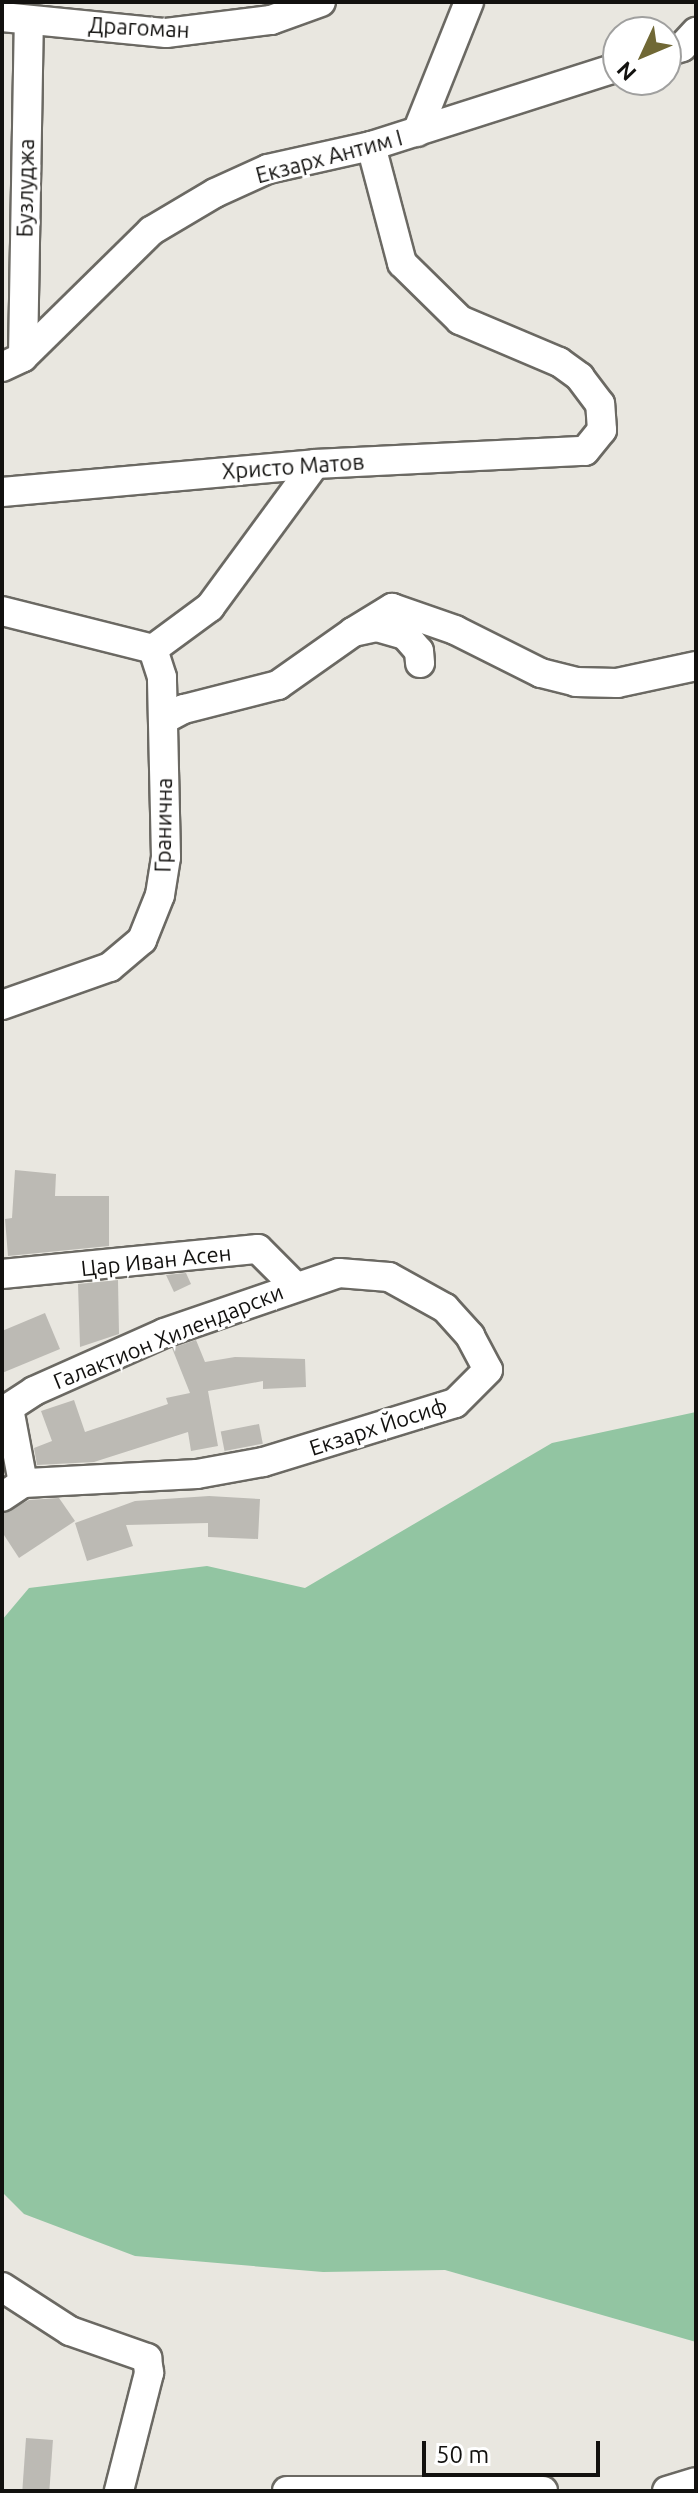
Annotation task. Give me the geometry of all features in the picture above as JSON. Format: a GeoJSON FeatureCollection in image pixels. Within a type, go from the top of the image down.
{"type":"FeatureCollection","features":[{"type":"Feature","properties":{"kind":"street","name":"Драгоман"},"geometry":{"type":"LineString","coordinates":[[33,15],[166,33],[271,20],[321,2]]}},
{"type":"Feature","properties":{"kind":"street"},"geometry":{"type":"LineString","coordinates":[[417,132],[469,2]]}},
{"type":"Feature","properties":{"kind":"street","name":"Бузлуджа"},"geometry":{"type":"LineString","coordinates":[[12,362],[33,15]]}},
{"type":"Feature","properties":{"kind":"street"},"geometry":{"type":"LineString","coordinates":[[682,47],[696,32]]}},
{"type":"Feature","properties":{"kind":"street","name":"Екзарх Антим I"},"geometry":{"type":"LineString","coordinates":[[12,362],[151,231],[215,193],[268,169],[371,146],[602,72]]}},
{"type":"Feature","properties":{"kind":"street","name":"Христо Матов"},"geometry":{"type":"LineString","coordinates":[[2,492],[315,464],[585,451],[602,430],[600,404],[580,377],[559,362],[460,320],[402,263],[371,146]]}},
{"type":"Feature","properties":{"kind":"street"},"geometry":{"type":"LineString","coordinates":[[2,611],[153,649],[210,607],[315,464]]}},
{"type":"Feature","properties":{"kind":"street"},"geometry":{"type":"LineString","coordinates":[[163,720],[184,709],[278,685],[392,608],[455,630],[541,673],[576,682],[617,683],[696,666]]}},
{"type":"Feature","properties":{"kind":"street"},"geometry":{"type":"LineString","coordinates":[[353,632],[377,627],[405,635],[419,651],[420,663]]}},
{"type":"Feature","properties":{"kind":"street","name":"Гранична"},"geometry":{"type":"LineString","coordinates":[[2,1005],[110,967],[142,940],[160,895],[166,857],[162,677],[153,649]]}},
{"type":"Feature","properties":{"kind":"street","name":"Цар Иван Асен"},"geometry":{"type":"LineString","coordinates":[[2,1274],[258,1249],[294,1285]]}},
{"type":"Feature","properties":{"kind":"street","name":"Екзарх Йосиф"},"geometry":{"type":"LineString","coordinates":[[6,1410],[13,1490],[197,1474],[263,1462],[455,1403],[488,1370],[470,1336],[445,1308],[389,1277],[339,1273],[294,1285]]}},
{"type":"Feature","properties":{"kind":"street","name":"Галактион Хилендарски"},"geometry":{"type":"LineString","coordinates":[[6,1410],[34,1391],[164,1333],[294,1285]]}},
{"type":"Feature","properties":{"kind":"street"},"geometry":{"type":"LineString","coordinates":[[2,2287],[70,2331],[147,2358],[149,2373],[119,2491]]}},
{"type":"Feature","properties":{"kind":"street"},"geometry":{"type":"LineString","coordinates":[[667,2491],[696,2482]]}},
{"type":"Feature","properties":{"kind":"street"},"geometry":{"type":"LineString","coordinates":[[287,2491],[543,2491]]}},
{"type":"Feature","properties":{"kind":"green space"},"geometry":{"type":"Polygon","coordinates":[[[696,1412],[696,2342],[445,2270],[323,2272],[135,2256],[24,2214],[2,2192],[2,1620],[29,1588],[207,1566],[305,1588],[552,1443],[696,1412]]]}},
{"type":"Feature","properties":{"kind":"building"},"geometry":{"type":"Polygon","coordinates":[[[15,1170],[56,1174],[55,1196],[109,1196],[109,1246],[8,1256],[5,1219],[12,1218],[15,1170]]]}},
{"type":"Feature","properties":{"kind":"building"},"geometry":{"type":"Polygon","coordinates":[[[186,1273],[191,1284],[174,1292],[166,1275],[186,1273]]]}},
{"type":"Feature","properties":{"kind":"building"},"geometry":{"type":"Polygon","coordinates":[[[118,1280],[119,1334],[80,1347],[78,1284],[118,1280]]]}},
{"type":"Feature","properties":{"kind":"building"},"geometry":{"type":"Polygon","coordinates":[[[45,1313],[60,1349],[2,1373],[2,1331],[45,1313]]]}},
{"type":"Feature","properties":{"kind":"building"},"geometry":{"type":"Polygon","coordinates":[[[196,1340],[205,1362],[235,1357],[305,1359],[306,1387],[263,1389],[263,1381],[208,1391],[218,1446],[191,1451],[188,1432],[94,1462],[37,1465],[34,1448],[52,1441],[41,1411],[74,1400],[85,1432],[168,1404],[166,1398],[190,1393],[172,1348],[196,1340]]]}},
{"type":"Feature","properties":{"kind":"building"},"geometry":{"type":"Polygon","coordinates":[[[259,1424],[263,1444],[225,1451],[221,1431],[259,1424]]]}},
{"type":"Feature","properties":{"kind":"building"},"geometry":{"type":"Polygon","coordinates":[[[209,1496],[260,1499],[258,1539],[208,1537],[208,1523],[126,1525],[133,1546],[87,1561],[75,1523],[135,1501],[209,1496]]]}},
{"type":"Feature","properties":{"kind":"building"},"geometry":{"type":"Polygon","coordinates":[[[59,1498],[75,1521],[19,1558],[2,1532],[2,1514],[29,1500],[59,1498]]]}},
{"type":"Feature","properties":{"kind":"building"},"geometry":{"type":"Polygon","coordinates":[[[26,2438],[53,2440],[49,2491],[22,2491],[26,2438]]]}}]}
